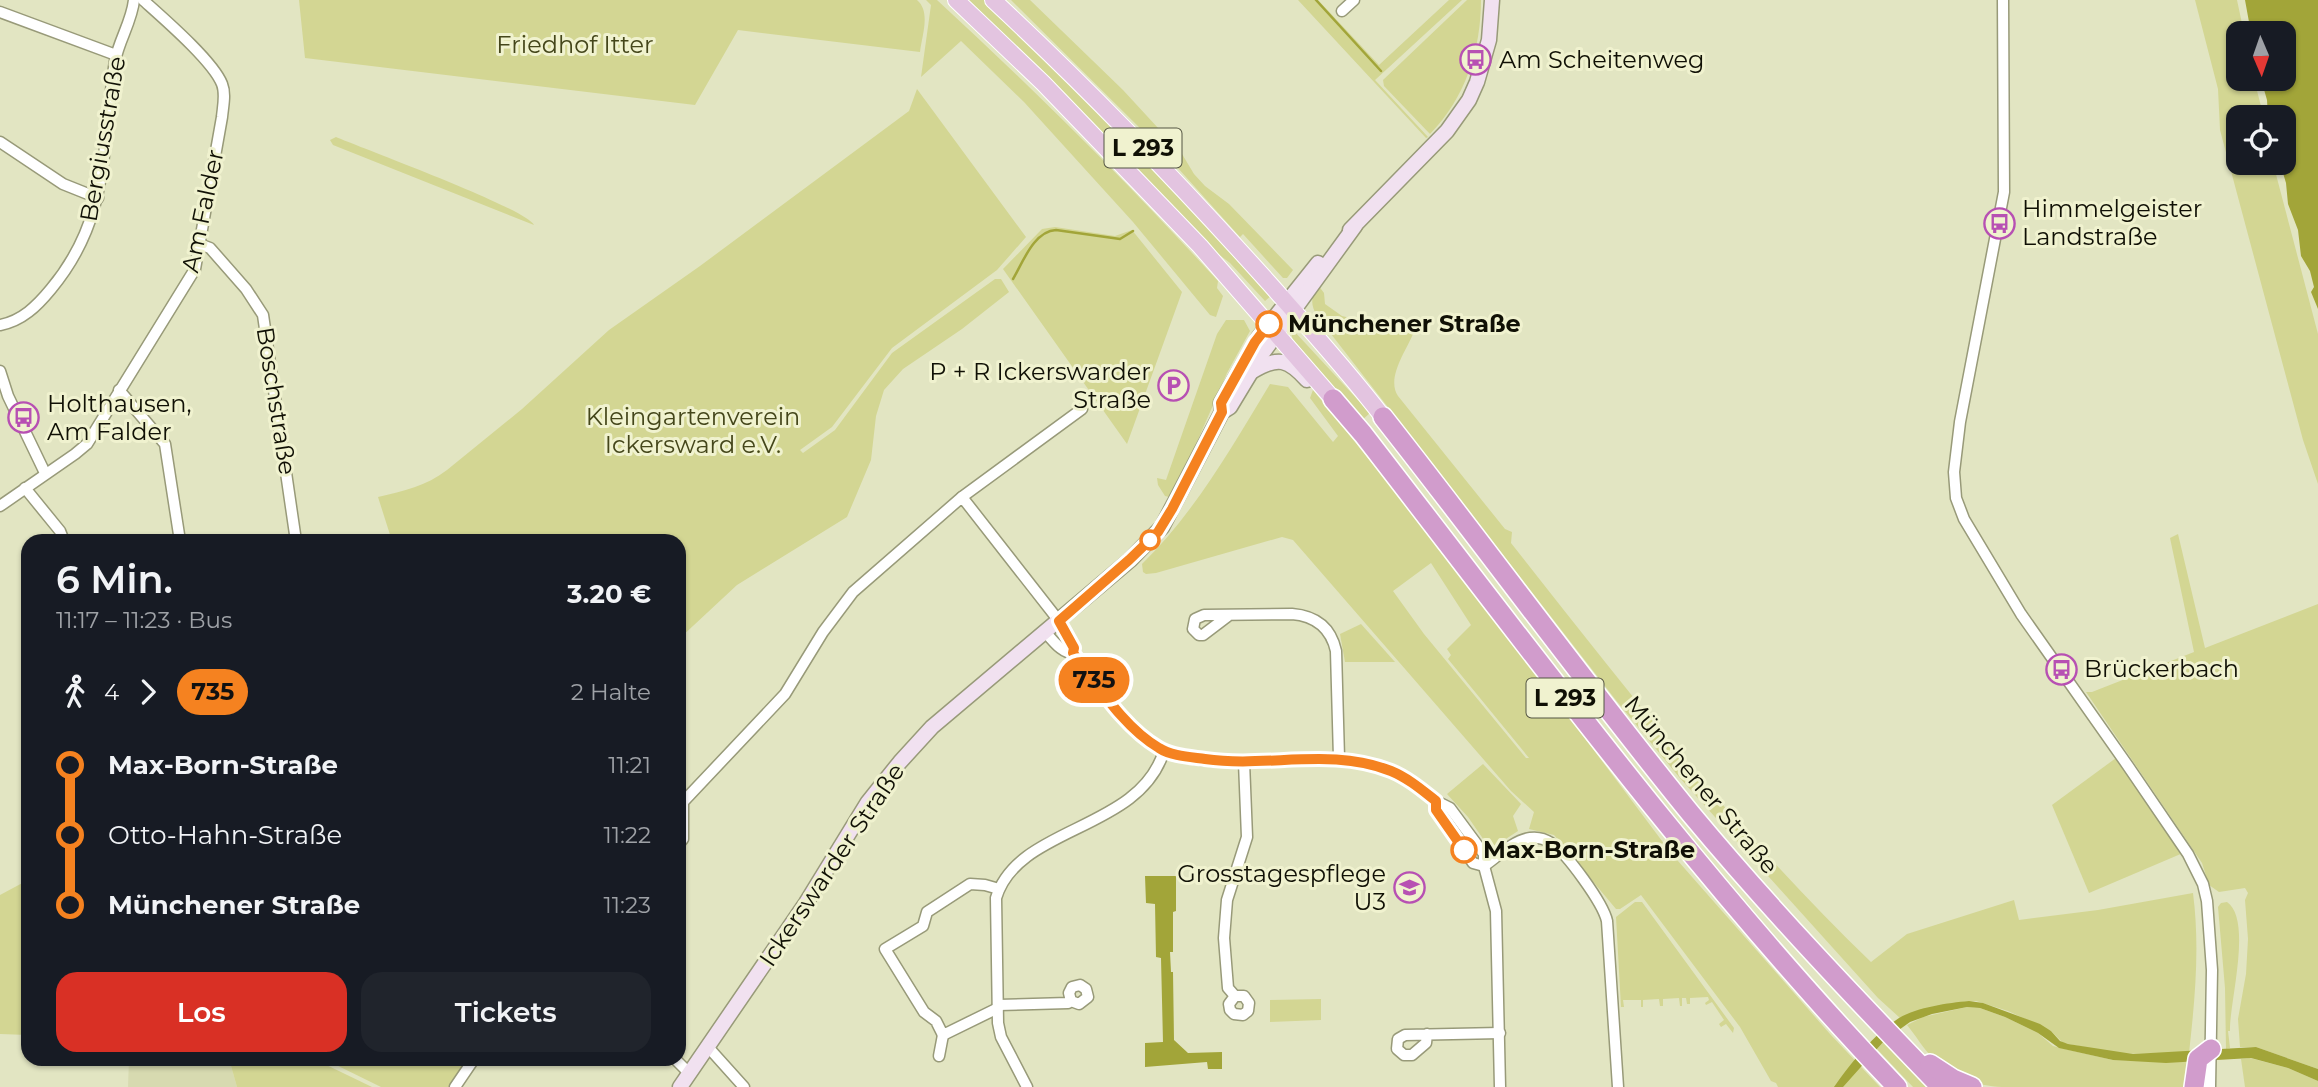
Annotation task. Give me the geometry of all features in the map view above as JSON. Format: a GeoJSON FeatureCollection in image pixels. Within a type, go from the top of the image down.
{"type":"FeatureCollection","features":[{"type":"Feature","properties":{"kind":"highway","name":"Münchener Straße"},"geometry":{"type":"LineString","coordinates":[[1333,399],[1371,444],[1591,731],[1677,837],[1837,1025],[1891,1081]]}},
{"type":"Feature","properties":{"kind":"highway","name":"Münchener Straße"},"geometry":{"type":"LineString","coordinates":[[1383,417],[1604,706],[1693,816],[1876,1020],[1911,1050],[1941,1087]]}},
{"type":"Feature","properties":{"kind":"highway"},"geometry":{"type":"LineString","coordinates":[[2202,1086],[2198,1059],[2211,1049]]}},
{"type":"Feature","properties":{"kind":"highway"},"geometry":{"type":"LineString","coordinates":[[1911,1050],[1933,1067],[1972,1087]]}},
{"type":"Feature","properties":{"kind":"main road","name":"Münchener Straße"},"geometry":{"type":"LineString","coordinates":[[956,0],[1043,83],[1200,246],[1333,399]]}},
{"type":"Feature","properties":{"kind":"main road","name":"Münchener Straße"},"geometry":{"type":"LineString","coordinates":[[993,0],[1132,136],[1290,307],[1383,417]]}},
{"type":"Feature","properties":{"kind":"main road","name":"Ickerswarder Straße"},"geometry":{"type":"LineString","coordinates":[[680,1087],[806,903],[868,802],[900,762],[932,727],[1059,621],[1158,532],[1222,412],[1230,407],[1273,329],[1329,250],[1447,131],[1469,100],[1489,40],[1492,0]]}},
{"type":"Feature","properties":{"kind":"main road","name":"Ickerswarder Straße"},"geometry":{"type":"LineString","coordinates":[[1222,412],[1221,403],[1255,342],[1273,329]]}},
{"type":"Feature","properties":{"kind":"main road"},"geometry":{"type":"LineString","coordinates":[[1251,372],[1272,362],[1287,363],[1295,367],[1320,392],[1333,399]]}},
{"type":"Feature","properties":{"kind":"street","name":"Bergiusstraße"},"geometry":{"type":"LineString","coordinates":[[0,325],[12,322],[40,303],[66,271],[86,236],[98,198],[116,55],[134,0]]}},
{"type":"Feature","properties":{"kind":"street","name":"Am Falder"},"geometry":{"type":"LineString","coordinates":[[0,506],[87,444],[195,269],[222,117],[222,85],[214,71],[144,0]]}},
{"type":"Feature","properties":{"kind":"street"},"geometry":{"type":"LineString","coordinates":[[1342,12],[1354,0]]}},
{"type":"Feature","properties":{"kind":"street"},"geometry":{"type":"LineString","coordinates":[[2003,0],[2004,192],[1959,433],[1954,472],[1956,498],[1964,519],[2021,614],[2121,754],[2196,869],[2207,901],[2212,1005],[2211,1049]]}},
{"type":"Feature","properties":{"kind":"street"},"geometry":{"type":"LineString","coordinates":[[0,12],[116,55]]}},
{"type":"Feature","properties":{"kind":"street"},"geometry":{"type":"LineString","coordinates":[[0,142],[63,184],[98,198]]}},
{"type":"Feature","properties":{"kind":"street","name":"Boschstraße"},"geometry":{"type":"LineString","coordinates":[[199,244],[210,248],[246,289],[263,315],[295,534]]}},
{"type":"Feature","properties":{"kind":"street"},"geometry":{"type":"LineString","coordinates":[[0,371],[13,408],[45,473]]}},
{"type":"Feature","properties":{"kind":"street"},"geometry":{"type":"LineString","coordinates":[[119,390],[165,444],[179,534]]}},
{"type":"Feature","properties":{"kind":"street"},"geometry":{"type":"LineString","coordinates":[[686,799],[785,694],[823,632],[853,592],[962,497],[1082,409]]}},
{"type":"Feature","properties":{"kind":"street"},"geometry":{"type":"LineString","coordinates":[[25,488],[61,534]]}},
{"type":"Feature","properties":{"kind":"street"},"geometry":{"type":"LineString","coordinates":[[962,497],[1059,621],[1074,648],[1073,653],[1144,738],[1164,751],[1197,758],[1244,762],[1339,758],[1393,772],[1415,784],[1436,801],[1436,810],[1473,863],[1484,866]]}},
{"type":"Feature","properties":{"kind":"street"},"geometry":{"type":"LineString","coordinates":[[1228,616],[1305,615],[1333,636],[1336,651],[1339,758]]}},
{"type":"Feature","properties":{"kind":"street"},"geometry":{"type":"LineString","coordinates":[[1045,632],[1060,648],[1067,653],[1073,653]]}},
{"type":"Feature","properties":{"kind":"street"},"geometry":{"type":"LineString","coordinates":[[1027,1087],[1001,1037],[996,898],[999,889],[1021,860],[1131,798],[1153,775],[1164,751]]}},
{"type":"Feature","properties":{"kind":"street"},"geometry":{"type":"LineString","coordinates":[[1235,996],[1228,988],[1225,912],[1247,837],[1244,762]]}},
{"type":"Feature","properties":{"kind":"street"},"geometry":{"type":"LineString","coordinates":[[1484,866],[1519,841],[1542,839],[1555,846],[1601,904],[1608,920],[1618,1087]]}},
{"type":"Feature","properties":{"kind":"street"},"geometry":{"type":"LineString","coordinates":[[1484,866],[1496,911],[1500,1087]]}},
{"type":"Feature","properties":{"kind":"street"},"geometry":{"type":"LineString","coordinates":[[939,1056],[943,1035],[936,1021],[924,1012],[885,948],[923,926],[927,912],[970,884],[999,889]]}},
{"type":"Feature","properties":{"kind":"street"},"geometry":{"type":"LineString","coordinates":[[943,1035],[998,1006],[1071,1001]]}},
{"type":"Feature","properties":{"kind":"street"},"geometry":{"type":"LineString","coordinates":[[1427,1034],[1500,1034]]}},
{"type":"Feature","properties":{"kind":"street"},"geometry":{"type":"LineString","coordinates":[[708,1047],[744,1087]]}},
{"type":"Feature","properties":{"kind":"street"},"geometry":{"type":"LineString","coordinates":[[455,1087],[469,1066]]}},
{"type":"Feature","properties":{"kind":"street"},"geometry":{"type":"LineString","coordinates":[[682,1066],[689,1073]]}},
{"type":"Feature","properties":{"kind":"shaded area"},"geometry":{"type":"Polygon","coordinates":[[[2245,0],[2318,0],[2318,309],[2311,292],[2314,287],[2310,271],[2301,256],[2298,230],[2288,204],[2284,175],[2296,175],[2296,105],[2267,105],[2264,91],[2296,91],[2296,21],[2249,21],[2245,0]]]}},
{"type":"Feature","properties":{"kind":"shaded area"},"geometry":{"type":"Polygon","coordinates":[[[1145,876],[1176,876],[1173,952],[1170,952],[1174,1040],[1188,1053],[1222,1052],[1222,1069],[1208,1069],[1207,1062],[1145,1067],[1145,1043],[1163,1042],[1161,958],[1156,957],[1155,904],[1146,903],[1145,876]]]}},
{"type":"Feature","properties":{"kind":"shaded area"},"geometry":{"type":"Polygon","coordinates":[[[1969,1001],[1983,1003],[2040,1024],[2060,1041],[2068,1044],[2133,1054],[2256,1047],[2318,1069],[2318,1081],[2288,1068],[2251,1058],[2166,1063],[2113,1060],[2059,1048],[2038,1033],[2005,1017],[1980,1008],[1967,1007],[1932,1014],[1910,1022],[1885,1040],[1843,1087],[1834,1087],[1855,1059],[1899,1018],[1924,1008],[1969,1001]]]}},
{"type":"Feature","properties":{"kind":"shaded area"},"geometry":{"type":"Polygon","coordinates":[[[129,1066],[231,1066],[237,1087],[128,1087],[129,1066]]]}},
{"type":"Feature","properties":{"kind":"green space","name":"Friedhof Itter"},"geometry":{"type":"Polygon","coordinates":[[[299,0],[917,0],[925,17],[920,52],[738,30],[695,105],[305,58],[299,0]]]}},
{"type":"Feature","properties":{"kind":"green space"},"geometry":{"type":"Polygon","coordinates":[[[926,0],[937,0],[1010,68],[1150,208],[1218,281],[1217,288],[1223,296],[1216,317],[1210,315],[1133,222],[1024,102],[961,41],[921,77],[931,5],[926,0]]]}},
{"type":"Feature","properties":{"kind":"green space"},"geometry":{"type":"Polygon","coordinates":[[[964,0],[985,0],[993,7],[1157,170],[1271,296],[1265,301],[1230,263],[1213,250],[964,0]]]}},
{"type":"Feature","properties":{"kind":"green space"},"geometry":{"type":"Polygon","coordinates":[[[1011,0],[1030,0],[1123,90],[1182,154],[1205,186],[1229,204],[1293,270],[1287,278],[1283,278],[1243,234],[1240,237],[1159,147],[1011,0]]]}},
{"type":"Feature","properties":{"kind":"green space"},"geometry":{"type":"Polygon","coordinates":[[[1298,0],[1318,0],[1379,65],[1449,0],[1462,0],[1375,80],[1428,137],[1426,138],[1298,0]]]}},
{"type":"Feature","properties":{"kind":"green space"},"geometry":{"type":"Polygon","coordinates":[[[1467,0],[1481,0],[1474,55],[1462,89],[1430,134],[1384,86],[1383,80],[1467,0]]]}},
{"type":"Feature","properties":{"kind":"green space"},"geometry":{"type":"Polygon","coordinates":[[[2195,0],[2237,0],[2241,21],[2226,21],[2226,91],[2257,91],[2261,105],[2226,105],[2226,152],[2220,130],[2218,89],[2195,0]]]}},
{"type":"Feature","properties":{"kind":"green space","name":"Kleingartenverein Ickersward e.V."},"geometry":{"type":"Polygon","coordinates":[[[917,89],[1026,237],[997,270],[892,348],[832,427],[800,450],[803,453],[835,430],[892,353],[995,279],[1001,279],[1009,292],[962,329],[903,369],[884,390],[876,416],[871,460],[847,517],[737,585],[686,632],[686,534],[390,534],[378,497],[406,490],[439,476],[522,409],[609,330],[909,111],[917,89]]]}},
{"type":"Feature","properties":{"kind":"green space"},"geometry":{"type":"Polygon","coordinates":[[[336,137],[475,193],[524,217],[534,225],[333,145],[330,140],[336,137]]]}},
{"type":"Feature","properties":{"kind":"green space"},"geometry":{"type":"Polygon","coordinates":[[[2232,175],[2276,175],[2318,334],[2318,484],[2303,440],[2232,175]]]}},
{"type":"Feature","properties":{"kind":"green space"},"geometry":{"type":"Polygon","coordinates":[[[1055,227],[1115,236],[1132,230],[1182,292],[1127,444],[1003,269],[1042,229],[1055,227]]]}},
{"type":"Feature","properties":{"kind":"green space"},"geometry":{"type":"Polygon","coordinates":[[[1318,285],[1324,293],[1325,304],[1342,316],[1413,334],[1394,381],[1398,396],[1505,529],[1512,532],[1511,543],[1684,759],[1775,863],[1871,962],[1907,934],[2014,900],[2019,920],[2098,910],[2193,893],[2195,993],[2189,1053],[2121,1054],[2063,1043],[2051,1031],[2008,1011],[1976,1001],[1946,1004],[1900,1018],[1878,998],[1679,777],[1615,699],[1317,316],[1312,300],[1318,285]]]}},
{"type":"Feature","properties":{"kind":"green space"},"geometry":{"type":"Polygon","coordinates":[[[1226,320],[1244,320],[1250,331],[1227,373],[1190,458],[1169,497],[1165,496],[1157,478],[1166,480],[1217,334],[1226,320]]]}},
{"type":"Feature","properties":{"kind":"green space"},"geometry":{"type":"Polygon","coordinates":[[[1294,331],[1370,413],[1361,421],[1293,341],[1291,332],[1294,331]]]}},
{"type":"Feature","properties":{"kind":"green space"},"geometry":{"type":"Polygon","coordinates":[[[1270,384],[1288,387],[1333,442],[1338,436],[1310,398],[1313,390],[1464,577],[1671,853],[1880,1087],[1778,1087],[1771,1081],[1740,1027],[1641,895],[1616,909],[1554,835],[1529,829],[1534,812],[1511,791],[1293,540],[1282,537],[1156,573],[1143,572],[1142,564],[1196,501],[1270,384]],[[1431,563],[1393,591],[1424,634],[1526,758],[1529,758],[1448,659],[1451,655],[1447,649],[1471,625],[1431,563]]]}},
{"type":"Feature","properties":{"kind":"green space"},"geometry":{"type":"Polygon","coordinates":[[[2178,534],[2205,648],[2318,604],[2318,1069],[2256,1047],[2240,1047],[2238,1019],[2246,974],[2248,939],[2245,900],[2248,893],[2245,888],[2219,892],[2209,885],[2202,863],[2086,692],[2194,652],[2170,538],[2178,534]]]}},
{"type":"Feature","properties":{"kind":"green space"},"geometry":{"type":"Polygon","coordinates":[[[1361,624],[1395,662],[1345,662],[1340,634],[1361,624]]]}},
{"type":"Feature","properties":{"kind":"green space"},"geometry":{"type":"Polygon","coordinates":[[[2116,758],[2183,853],[2089,893],[2052,805],[2116,758]]]}},
{"type":"Feature","properties":{"kind":"green space"},"geometry":{"type":"Polygon","coordinates":[[[1483,764],[1521,804],[1513,816],[1518,831],[1495,846],[1488,846],[1468,817],[1447,794],[1483,764]]]}},
{"type":"Feature","properties":{"kind":"green space"},"geometry":{"type":"Polygon","coordinates":[[[21,884],[21,1035],[0,1034],[0,895],[21,884]]]}},
{"type":"Feature","properties":{"kind":"green space"},"geometry":{"type":"Polygon","coordinates":[[[1635,902],[1642,902],[1734,1028],[1733,1033],[1726,1024],[1721,1027],[1719,1024],[1724,1020],[1712,1002],[1706,1005],[1708,997],[1690,998],[1690,1004],[1687,1004],[1686,998],[1682,998],[1682,1006],[1679,998],[1663,999],[1663,1006],[1660,1006],[1659,999],[1643,1000],[1643,1007],[1641,1000],[1623,1000],[1624,1007],[1621,1007],[1616,917],[1635,902]]]}},
{"type":"Feature","properties":{"kind":"green space"},"geometry":{"type":"Polygon","coordinates":[[[2227,902],[2235,912],[2239,943],[2228,1031],[2230,1048],[2226,1049],[2225,988],[2218,907],[2227,902]]]}},
{"type":"Feature","properties":{"kind":"green space"},"geometry":{"type":"Polygon","coordinates":[[[1321,999],[1321,1020],[1270,1022],[1270,1000],[1321,999]]]}},
{"type":"Feature","properties":{"kind":"green space"},"geometry":{"type":"Polygon","coordinates":[[[1967,1007],[1980,1008],[2005,1017],[2038,1033],[2053,1046],[2069,1050],[2113,1060],[2187,1062],[2185,1084],[2183,1087],[2002,1087],[1965,1079],[1940,1065],[1907,1025],[1923,1017],[1967,1007]]]}},
{"type":"Feature","properties":{"kind":"green space"},"geometry":{"type":"Polygon","coordinates":[[[1885,1040],[1930,1087],[1913,1087],[1877,1049],[1885,1040]]]}},
{"type":"Feature","properties":{"kind":"green space"},"geometry":{"type":"Polygon","coordinates":[[[2250,1058],[2288,1068],[2318,1081],[2318,1087],[2245,1087],[2241,1059],[2250,1058]]]}},
{"type":"Feature","properties":{"kind":"green space"},"geometry":{"type":"Polygon","coordinates":[[[231,1066],[328,1066],[372,1087],[237,1087],[231,1066]]]}},
{"type":"Feature","properties":{"kind":"green space"},"geometry":{"type":"Polygon","coordinates":[[[338,1066],[467,1066],[452,1087],[381,1087],[338,1066]]]}},
{"type":"Feature","properties":{"kind":"waterway"},"geometry":{"type":"LineString","coordinates":[[1316,0],[1381,71]]}},
{"type":"Feature","properties":{"kind":"waterway"},"geometry":{"type":"LineString","coordinates":[[1013,279],[1035,241],[1048,232],[1056,230],[1120,239],[1133,231]]}},
{"type":"Feature","properties":{"kind":"bus line","name":"735"},"geometry":{"type":"LineString","coordinates":[[1269,324],[1255,342],[1221,403],[1222,412],[1162,527],[1129,560],[1059,621],[1074,648],[1073,653],[1103,692],[1144,738],[1158,748],[1220,761],[1339,758],[1370,764],[1415,784],[1436,801],[1436,810],[1464,850]]}},
{"type":"Feature","properties":{"kind":"place","name":"Am Scheitenweg"},"geometry":{"type":"Point","coordinates":[1476,60]}},
{"type":"Feature","properties":{"kind":"place","name":"Himmelgeister Landstraße"},"geometry":{"type":"Point","coordinates":[1999,223]}},
{"type":"Feature","properties":{"kind":"place","name":"Münchener Straße"},"geometry":{"type":"Point","coordinates":[1269,324]}},
{"type":"Feature","properties":{"kind":"place","name":"P + R Ickerswarder Straße"},"geometry":{"type":"Point","coordinates":[1174,386]}},
{"type":"Feature","properties":{"kind":"place","name":"Holthausen, Am Falder"},"geometry":{"type":"Point","coordinates":[24,418]}},
{"type":"Feature","properties":{"kind":"place","name":"Brückerbach"},"geometry":{"type":"Point","coordinates":[2061,669]}},
{"type":"Feature","properties":{"kind":"place","name":"Max-Born-Straße"},"geometry":{"type":"Point","coordinates":[1464,850]}},
{"type":"Feature","properties":{"kind":"place","name":"Grosstagespflege U3"},"geometry":{"type":"Point","coordinates":[1409,888]}}]}
